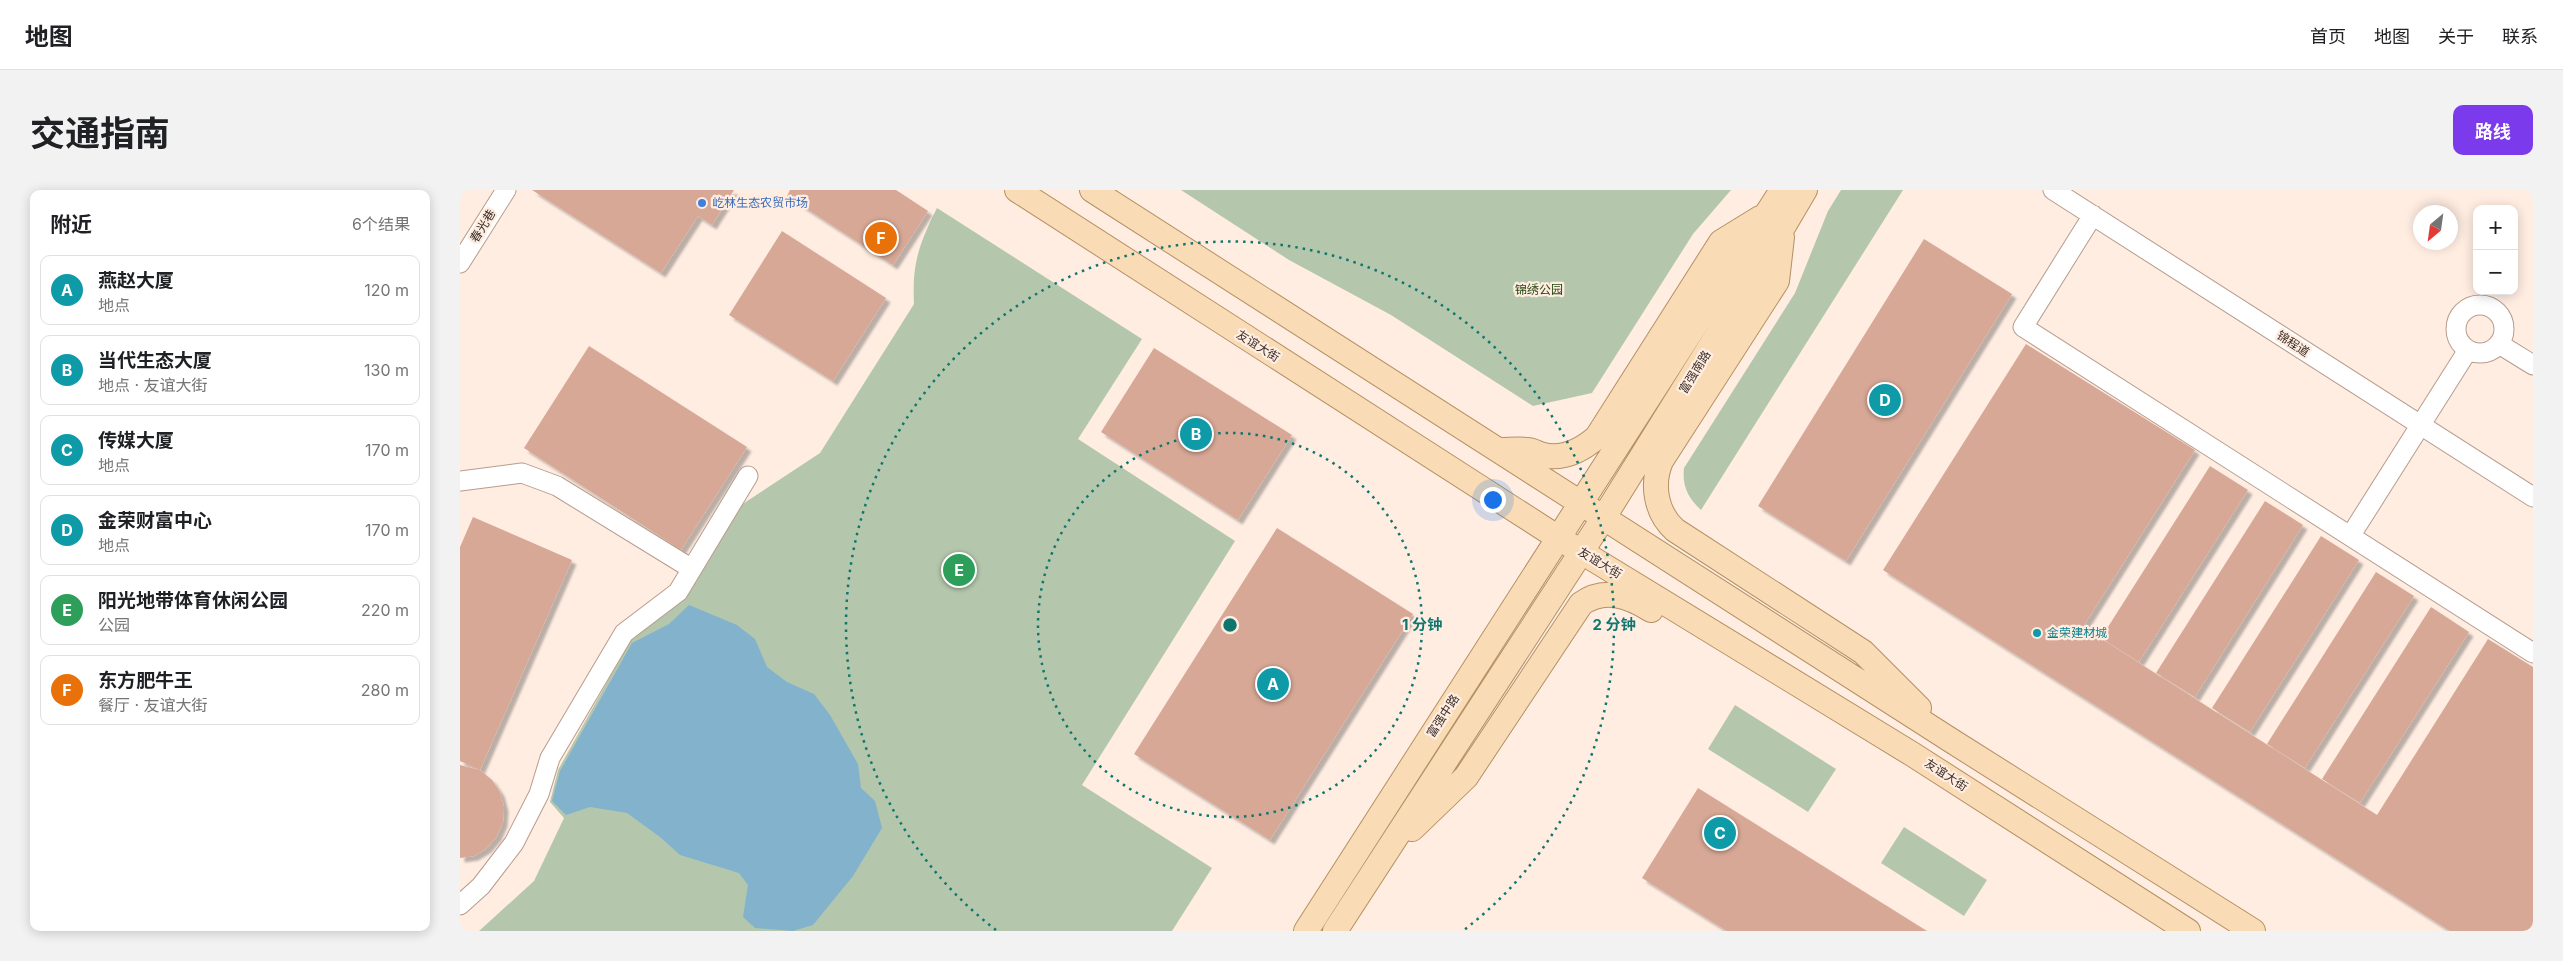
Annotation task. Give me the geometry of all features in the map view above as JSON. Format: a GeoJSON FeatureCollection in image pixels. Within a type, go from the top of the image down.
{"type":"FeatureCollection","features":[{"type":"Feature","properties":{"kind":"main road","name":"友谊大街"},"geometry":{"type":"LineString","coordinates":[[1017,190],[1557,537],[1912,754],[2188,931]]}},
{"type":"Feature","properties":{"kind":"main road"},"geometry":{"type":"LineString","coordinates":[[1092,190],[1581,501],[1952,741],[2253,931]]}},
{"type":"Feature","properties":{"kind":"main road","name":"富强南路"},"geometry":{"type":"LineString","coordinates":[[1581,552],[1604,516],[1776,219],[1782,190]]}},
{"type":"Feature","properties":{"kind":"main road","name":"富强南路"},"geometry":{"type":"LineString","coordinates":[[1581,501],[1776,219],[1805,190]]}},
{"type":"Feature","properties":{"kind":"main road"},"geometry":{"type":"LineString","coordinates":[[1500,450],[1529,450],[1543,455],[1568,454],[1579,451],[1598,437],[1721,242],[1776,219],[1776,281],[1661,461],[1656,483],[1661,513],[1675,530],[1863,652],[1952,741]]}},
{"type":"Feature","properties":{"kind":"main road","name":"富强中路"},"geometry":{"type":"LineString","coordinates":[[1306,931],[1581,501]]}},
{"type":"Feature","properties":{"kind":"main road"},"geometry":{"type":"LineString","coordinates":[[1335,931],[1581,552]]}},
{"type":"Feature","properties":{"kind":"main road"},"geometry":{"type":"LineString","coordinates":[[1379,862],[1431,810],[1459,786],[1572,616],[1589,598],[1599,595],[1620,596],[1639,602],[1844,726],[1912,754]]}},
{"type":"Feature","properties":{"kind":"street","name":"春光巷"},"geometry":{"type":"LineString","coordinates":[[460,263],[506,190]]}},
{"type":"Feature","properties":{"kind":"street","name":"锦程道"},"geometry":{"type":"LineString","coordinates":[[2053,190],[2533,497]]}},
{"type":"Feature","properties":{"kind":"street"},"geometry":{"type":"LineString","coordinates":[[2093,215],[2022,326],[2533,653]]}},
{"type":"Feature","properties":{"kind":"street"},"geometry":{"type":"LineString","coordinates":[[2476,304],[2493,308],[2499,313],[2504,328],[2499,344],[2488,352],[2481,353],[2468,350],[2458,340],[2456,326],[2462,312],[2476,304]]}},
{"type":"Feature","properties":{"kind":"street"},"geometry":{"type":"LineString","coordinates":[[2499,344],[2533,365]]}},
{"type":"Feature","properties":{"kind":"street"},"geometry":{"type":"LineString","coordinates":[[2351,535],[2468,350]]}},
{"type":"Feature","properties":{"kind":"street"},"geometry":{"type":"LineString","coordinates":[[460,481],[522,472],[557,486],[692,569]]}},
{"type":"Feature","properties":{"kind":"street"},"geometry":{"type":"LineString","coordinates":[[460,905],[481,886],[514,843],[539,794],[550,758],[624,633],[678,592],[748,476]]}},
{"type":"Feature","properties":{"kind":"green space","name":"锦绣公园"},"geometry":{"type":"Polygon","coordinates":[[[1181,190],[1731,190],[1693,234],[1592,393],[1533,406],[1391,315],[1289,260],[1181,190]]]}},
{"type":"Feature","properties":{"kind":"green space"},"geometry":{"type":"Polygon","coordinates":[[[1841,190],[1903,190],[1701,510],[1687,491],[1684,480],[1684,468],[1795,293],[1828,211],[1841,190]]]}},
{"type":"Feature","properties":{"kind":"green space"},"geometry":{"type":"Polygon","coordinates":[[[937,208],[1142,339],[1078,439],[1235,541],[1082,785],[1212,868],[1172,931],[479,931],[534,881],[564,818],[550,802],[558,770],[630,641],[682,599],[738,507],[820,453],[914,304],[914,277],[918,254],[937,208]]]}},
{"type":"Feature","properties":{"kind":"green space"},"geometry":{"type":"Polygon","coordinates":[[[1735,705],[1836,769],[1808,812],[1708,749],[1735,705]]]}},
{"type":"Feature","properties":{"kind":"green space"},"geometry":{"type":"Polygon","coordinates":[[[1904,827],[1987,880],[1964,916],[1881,863],[1904,827]]]}},
{"type":"Feature","properties":{"kind":"water"},"geometry":{"type":"Polygon","coordinates":[[[689,605],[737,625],[755,639],[767,667],[787,682],[814,694],[830,715],[858,764],[861,788],[875,801],[882,828],[853,876],[813,925],[793,931],[755,928],[743,917],[748,885],[739,873],[680,855],[660,837],[627,813],[590,807],[566,815],[552,801],[560,771],[632,643],[669,624],[689,605]]]}},
{"type":"Feature","properties":{"kind":"building"},"geometry":{"type":"Polygon","coordinates":[[[532,190],[734,190],[712,225],[698,216],[661,273],[532,190]]]}},
{"type":"Feature","properties":{"kind":"building"},"geometry":{"type":"Polygon","coordinates":[[[790,190],[896,190],[928,211],[893,265],[787,196],[790,190]]]}},
{"type":"Feature","properties":{"kind":"building"},"geometry":{"type":"Polygon","coordinates":[[[782,231],[886,298],[833,381],[729,315],[782,231]]]}},
{"type":"Feature","properties":{"kind":"building"},"geometry":{"type":"Polygon","coordinates":[[[1924,239],[2012,294],[1846,561],[1758,506],[1924,239]]]}},
{"type":"Feature","properties":{"kind":"building","name":"金荣建材城"},"geometry":{"type":"Polygon","coordinates":[[[2026,344],[2195,450],[2083,627],[2377,815],[2488,639],[2533,667],[2533,931],[2450,931],[1883,570],[2026,344]]]}},
{"type":"Feature","properties":{"kind":"building"},"geometry":{"type":"Polygon","coordinates":[[[589,346],[747,447],[681,550],[524,448],[589,346]]]}},
{"type":"Feature","properties":{"kind":"building"},"geometry":{"type":"Polygon","coordinates":[[[1154,348],[1292,435],[1238,520],[1101,432],[1154,348]]]}},
{"type":"Feature","properties":{"kind":"building","name":"金荣建材城"},"geometry":{"type":"Polygon","coordinates":[[[2210,466],[2248,490],[2139,662],[2101,638],[2210,466]]]}},
{"type":"Feature","properties":{"kind":"building"},"geometry":{"type":"Polygon","coordinates":[[[2265,501],[2303,525],[2195,697],[2156,673],[2265,501]]]}},
{"type":"Feature","properties":{"kind":"building"},"geometry":{"type":"Polygon","coordinates":[[[473,517],[572,560],[480,770],[460,761],[460,547],[473,517]]]}},
{"type":"Feature","properties":{"kind":"building"},"geometry":{"type":"Polygon","coordinates":[[[1277,528],[1413,614],[1270,840],[1134,754],[1277,528]]]}},
{"type":"Feature","properties":{"kind":"building"},"geometry":{"type":"Polygon","coordinates":[[[2321,536],[2359,560],[2250,732],[2212,708],[2321,536]]]}},
{"type":"Feature","properties":{"kind":"building"},"geometry":{"type":"Polygon","coordinates":[[[2376,572],[2414,596],[2305,768],[2267,744],[2376,572]]]}},
{"type":"Feature","properties":{"kind":"building"},"geometry":{"type":"Polygon","coordinates":[[[2431,607],[2469,632],[2360,803],[2322,779],[2431,607]]]}},
{"type":"Feature","properties":{"kind":"building"},"geometry":{"type":"Polygon","coordinates":[[[460,765],[480,770],[492,780],[500,792],[504,807],[503,822],[497,836],[487,848],[474,856],[460,858],[460,765]]]}},
{"type":"Feature","properties":{"kind":"building"},"geometry":{"type":"Polygon","coordinates":[[[1698,788],[1927,931],[1727,931],[1642,878],[1698,788]]]}},
{"type":"Feature","properties":{"kind":"place","name":"屹林生态农贸市场"},"geometry":{"type":"Point","coordinates":[702,203]}},
{"type":"Feature","properties":{"kind":"place","name":"东方肥牛王"},"geometry":{"type":"Point","coordinates":[881,238]}},
{"type":"Feature","properties":{"kind":"place","name":"金荣财富中心"},"geometry":{"type":"Point","coordinates":[1885,400]}},
{"type":"Feature","properties":{"kind":"place","name":"当代生态大厦"},"geometry":{"type":"Point","coordinates":[1196,434]}},
{"type":"Feature","properties":{"kind":"place","name":"阳光地带体育休闲公园"},"geometry":{"type":"Point","coordinates":[959,570]}},
{"type":"Feature","properties":{"kind":"place","name":"金荣建材城"},"geometry":{"type":"Point","coordinates":[2037,633]}},
{"type":"Feature","properties":{"kind":"place","name":"燕赵大厦"},"geometry":{"type":"Point","coordinates":[1273,684]}},
{"type":"Feature","properties":{"kind":"place","name":"传媒大厦"},"geometry":{"type":"Point","coordinates":[1720,833]}}]}
